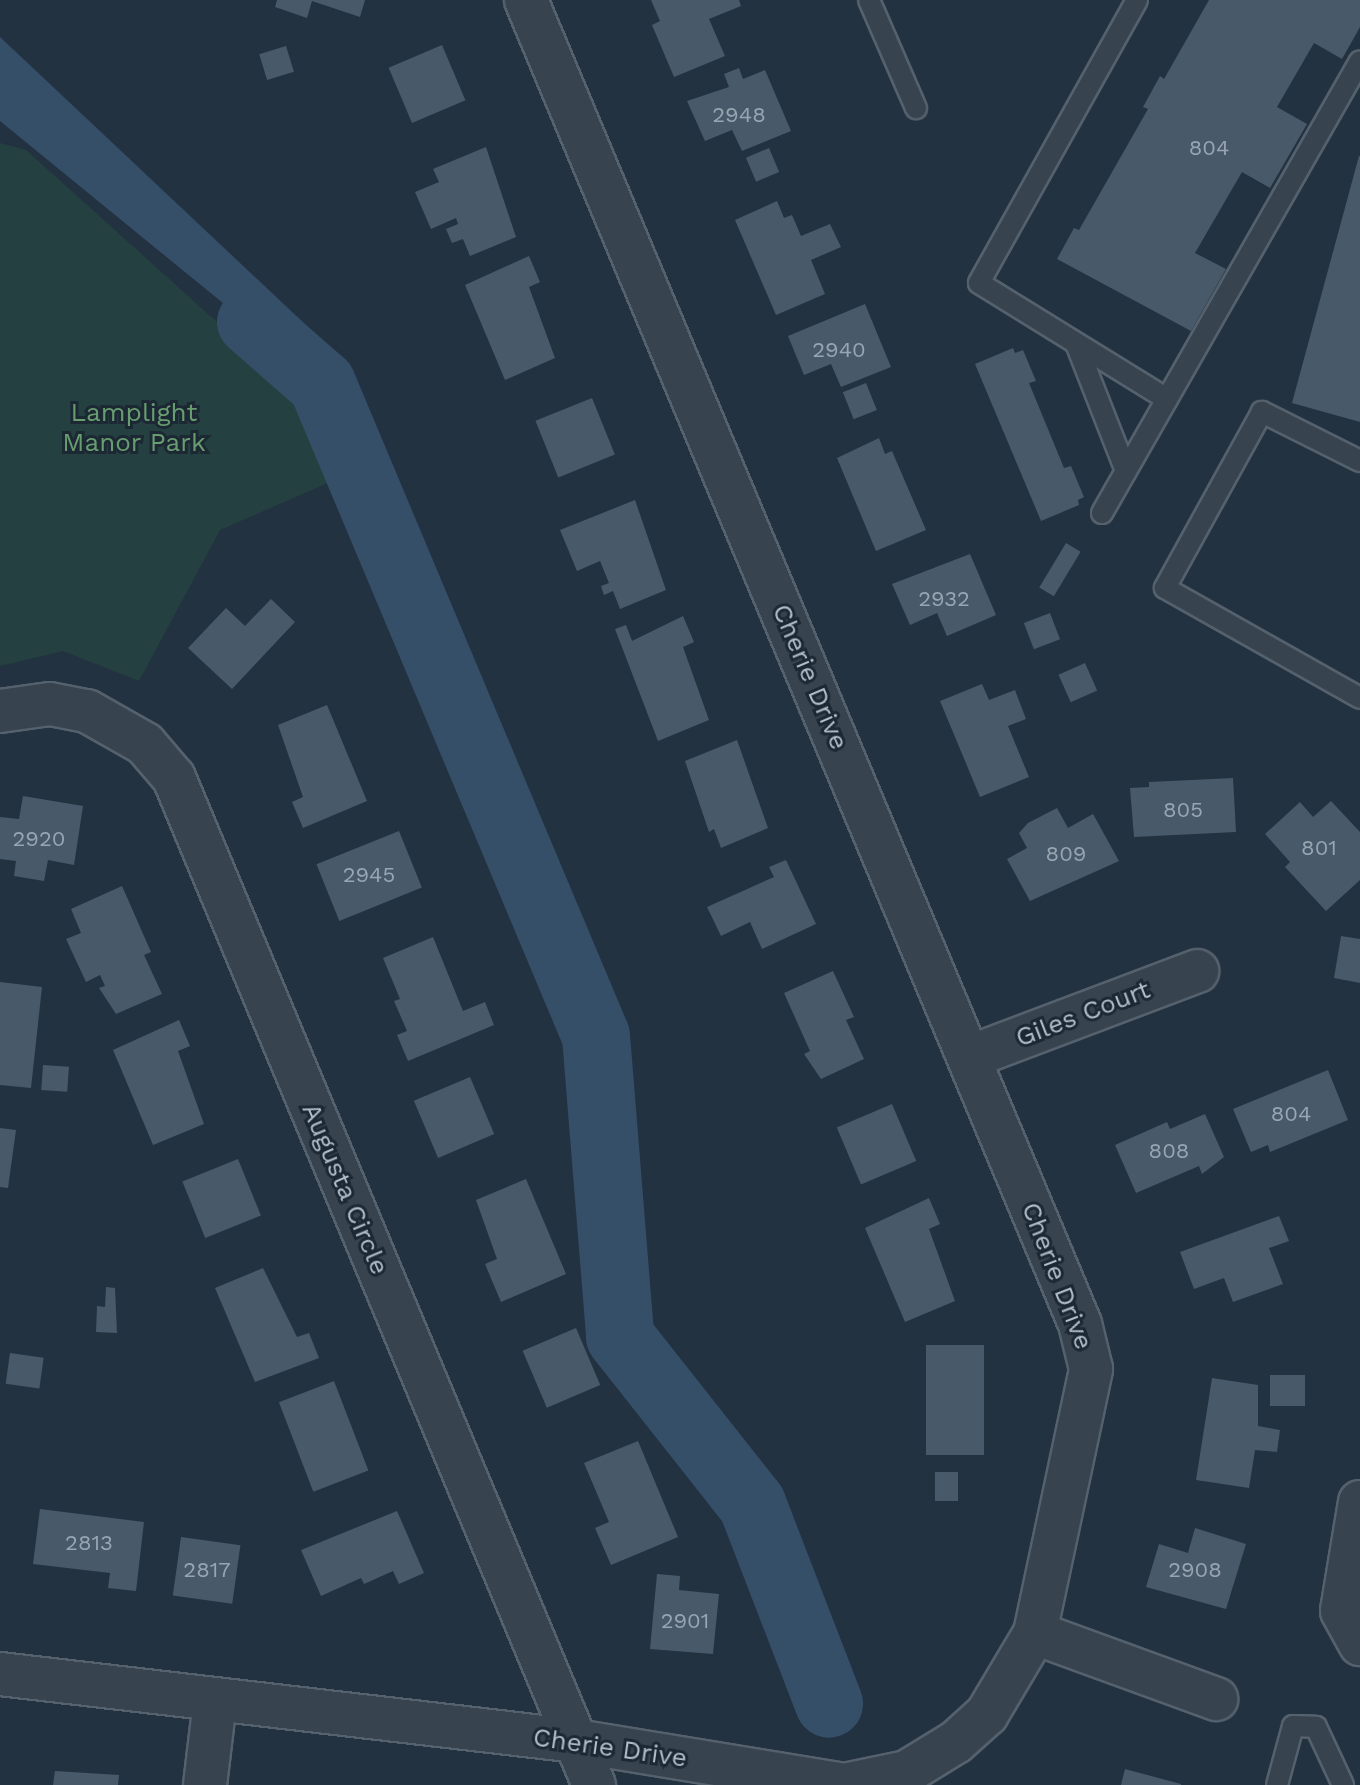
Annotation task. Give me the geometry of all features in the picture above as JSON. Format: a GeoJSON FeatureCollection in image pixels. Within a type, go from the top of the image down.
{"type":"FeatureCollection","features":[{"type":"Feature","properties":{"kind":"street","name":"Cherie Drive"},"geometry":{"type":"LineString","coordinates":[[0,1674],[576,1741],[844,1785],[907,1772],[956,1742],[987,1714],[1035,1633],[1091,1369],[1080,1324],[526,0]]}},
{"type":"Feature","properties":{"kind":"street","name":"Augusta Circle"},"geometry":{"type":"LineString","coordinates":[[0,711],[50,704],[87,711],[145,744],[174,778],[594,1785]]}},
{"type":"Feature","properties":{"kind":"street","name":"Giles Court"},"geometry":{"type":"LineString","coordinates":[[970,1057],[1197,971]]}},
{"type":"Feature","properties":{"kind":"street"},"geometry":{"type":"LineString","coordinates":[[1360,1502],[1342,1611],[1360,1644]]}},
{"type":"Feature","properties":{"kind":"street"},"geometry":{"type":"LineString","coordinates":[[1035,1633],[1216,1699]]}},
{"type":"Feature","properties":{"kind":"street"},"geometry":{"type":"LineString","coordinates":[[205,1785],[215,1701]]}},
{"type":"Feature","properties":{"kind":"lane"},"geometry":{"type":"LineString","coordinates":[[1137,0],[979,283],[1167,399]]}},
{"type":"Feature","properties":{"kind":"lane"},"geometry":{"type":"LineString","coordinates":[[873,2],[916,108]]}},
{"type":"Feature","properties":{"kind":"lane"},"geometry":{"type":"LineString","coordinates":[[1102,513],[1360,61]]}},
{"type":"Feature","properties":{"kind":"lane"},"geometry":{"type":"LineString","coordinates":[[1077,346],[1126,471]]}},
{"type":"Feature","properties":{"kind":"lane"},"geometry":{"type":"LineString","coordinates":[[1360,461],[1262,412],[1165,588],[1360,698]]}},
{"type":"Feature","properties":{"kind":"lane"},"geometry":{"type":"LineString","coordinates":[[1277,1785],[1293,1726],[1316,1727],[1343,1785]]}},
{"type":"Feature","properties":{"kind":"green space","name":"Lamplight Manor Park"},"geometry":{"type":"Polygon","coordinates":[[[0,143],[26,150],[288,386],[346,475],[220,530],[139,681],[63,651],[0,666],[0,143]]]}},
{"type":"Feature","properties":{"kind":"water"},"geometry":{"type":"Polygon","coordinates":[[[0,37],[341,358],[322,384],[0,121],[0,37]]]}},
{"type":"Feature","properties":{"kind":"building"},"geometry":{"type":"Polygon","coordinates":[[[277,0],[365,0],[360,17],[312,1],[307,18],[275,7],[277,0]]]}},
{"type":"Feature","properties":{"kind":"building"},"geometry":{"type":"Polygon","coordinates":[[[651,0],[739,0],[741,6],[709,19],[725,56],[674,77],[652,25],[660,21],[651,0]]]}},
{"type":"Feature","properties":{"kind":"building"},"geometry":{"type":"Polygon","coordinates":[[[1209,0],[1360,0],[1360,27],[1342,59],[1314,43],[1277,107],[1307,124],[1270,188],[1242,172],[1195,253],[1226,269],[1191,331],[1057,259],[1074,228],[1079,230],[1148,109],[1143,107],[1160,76],[1164,79],[1209,0]]]}},
{"type":"Feature","properties":{"kind":"building"},"geometry":{"type":"Polygon","coordinates":[[[442,45],[465,100],[412,123],[389,68],[442,45]]]}},
{"type":"Feature","properties":{"kind":"building"},"geometry":{"type":"Polygon","coordinates":[[[286,46],[294,72],[267,80],[259,54],[286,46]]]}},
{"type":"Feature","properties":{"kind":"building"},"geometry":{"type":"Polygon","coordinates":[[[739,68],[743,79],[765,70],[791,131],[742,151],[732,130],[705,141],[687,101],[729,87],[724,74],[739,68]]]}},
{"type":"Feature","properties":{"kind":"building"},"geometry":{"type":"Polygon","coordinates":[[[486,147],[516,237],[470,256],[463,239],[452,243],[446,229],[458,224],[456,218],[431,229],[415,192],[439,182],[433,169],[486,147]]]}},
{"type":"Feature","properties":{"kind":"building"},"geometry":{"type":"Polygon","coordinates":[[[769,148],[779,172],[756,182],[746,158],[769,148]]]}},
{"type":"Feature","properties":{"kind":"building"},"geometry":{"type":"Polygon","coordinates":[[[1360,156],[1360,422],[1292,403],[1360,156]]]}},
{"type":"Feature","properties":{"kind":"building"},"geometry":{"type":"Polygon","coordinates":[[[777,201],[784,218],[792,215],[801,236],[830,224],[841,247],[811,260],[825,294],[776,315],[735,220],[777,201]]]}},
{"type":"Feature","properties":{"kind":"building"},"geometry":{"type":"Polygon","coordinates":[[[529,256],[540,282],[529,287],[555,358],[505,380],[465,285],[529,256]]]}},
{"type":"Feature","properties":{"kind":"building"},"geometry":{"type":"Polygon","coordinates":[[[865,304],[891,367],[841,387],[831,364],[804,375],[788,336],[865,304]]]}},
{"type":"Feature","properties":{"kind":"building"},"geometry":{"type":"Polygon","coordinates":[[[1013,348],[1015,353],[1023,350],[1036,381],[1029,383],[1064,468],[1071,466],[1084,497],[1078,500],[1079,505],[1041,521],[975,364],[1013,348]]]}},
{"type":"Feature","properties":{"kind":"building"},"geometry":{"type":"Polygon","coordinates":[[[866,383],[877,410],[854,419],[843,392],[866,383]]]}},
{"type":"Feature","properties":{"kind":"building"},"geometry":{"type":"Polygon","coordinates":[[[592,398],[615,455],[558,477],[535,421],[592,398]]]}},
{"type":"Feature","properties":{"kind":"building"},"geometry":{"type":"Polygon","coordinates":[[[879,438],[885,454],[892,451],[926,530],[876,551],[837,458],[879,438]]]}},
{"type":"Feature","properties":{"kind":"building"},"geometry":{"type":"Polygon","coordinates":[[[635,500],[666,590],[620,609],[613,591],[604,595],[601,586],[609,583],[600,561],[577,571],[560,530],[635,500]]]}},
{"type":"Feature","properties":{"kind":"building"},"geometry":{"type":"Polygon","coordinates":[[[1066,543],[1081,552],[1054,596],[1039,588],[1066,543]]]}},
{"type":"Feature","properties":{"kind":"building"},"geometry":{"type":"Polygon","coordinates":[[[970,554],[996,615],[947,636],[937,613],[910,625],[892,584],[970,554]]]}},
{"type":"Feature","properties":{"kind":"building"},"geometry":{"type":"Polygon","coordinates":[[[271,599],[295,622],[232,689],[188,648],[226,608],[245,626],[271,599]]]}},
{"type":"Feature","properties":{"kind":"building"},"geometry":{"type":"Polygon","coordinates":[[[1050,613],[1060,639],[1034,649],[1024,623],[1050,613]]]}},
{"type":"Feature","properties":{"kind":"building"},"geometry":{"type":"Polygon","coordinates":[[[683,616],[694,642],[683,647],[709,720],[658,741],[615,629],[626,625],[632,641],[683,616]]]}},
{"type":"Feature","properties":{"kind":"building"},"geometry":{"type":"Polygon","coordinates":[[[1085,663],[1097,690],[1071,702],[1059,675],[1085,663]]]}},
{"type":"Feature","properties":{"kind":"building"},"geometry":{"type":"Polygon","coordinates":[[[982,684],[989,700],[1015,690],[1026,719],[1008,726],[1029,777],[980,797],[940,701],[982,684]]]}},
{"type":"Feature","properties":{"kind":"building"},"geometry":{"type":"Polygon","coordinates":[[[327,705],[367,801],[303,828],[292,802],[303,797],[278,725],[327,705]]]}},
{"type":"Feature","properties":{"kind":"building"},"geometry":{"type":"Polygon","coordinates":[[[737,740],[768,828],[721,848],[714,829],[709,832],[685,761],[737,740]]]}},
{"type":"Feature","properties":{"kind":"building"},"geometry":{"type":"Polygon","coordinates":[[[1233,778],[1236,832],[1134,837],[1130,788],[1149,787],[1149,782],[1233,778]]]}},
{"type":"Feature","properties":{"kind":"building"},"geometry":{"type":"Polygon","coordinates":[[[23,796],[83,806],[74,865],[48,860],[44,881],[14,876],[16,861],[0,859],[0,817],[19,819],[23,796]]]}},
{"type":"Feature","properties":{"kind":"building"},"geometry":{"type":"Polygon","coordinates":[[[1331,801],[1360,832],[1360,880],[1326,911],[1285,867],[1290,862],[1265,834],[1300,802],[1313,817],[1331,801]]]}},
{"type":"Feature","properties":{"kind":"building"},"geometry":{"type":"Polygon","coordinates":[[[1057,808],[1068,828],[1093,814],[1119,861],[1030,901],[1007,859],[1027,848],[1019,833],[1028,823],[1057,808]]]}},
{"type":"Feature","properties":{"kind":"building"},"geometry":{"type":"Polygon","coordinates":[[[399,831],[422,888],[339,921],[316,864],[399,831]]]}},
{"type":"Feature","properties":{"kind":"building"},"geometry":{"type":"Polygon","coordinates":[[[786,860],[816,924],[762,949],[750,922],[721,936],[707,907],[774,877],[769,867],[786,860]]]}},
{"type":"Feature","properties":{"kind":"building"},"geometry":{"type":"Polygon","coordinates":[[[122,886],[151,952],[144,955],[162,994],[116,1014],[99,988],[105,986],[100,975],[86,982],[66,939],[81,933],[71,909],[122,886]]]}},
{"type":"Feature","properties":{"kind":"building"},"geometry":{"type":"Polygon","coordinates":[[[1341,936],[1360,939],[1360,983],[1334,978],[1341,936]]]}},
{"type":"Feature","properties":{"kind":"building"},"geometry":{"type":"Polygon","coordinates":[[[433,937],[463,1011],[485,1002],[494,1025],[408,1061],[397,1035],[407,1031],[394,1001],[400,999],[383,958],[433,937]]]}},
{"type":"Feature","properties":{"kind":"building"},"geometry":{"type":"Polygon","coordinates":[[[833,971],[854,1017],[846,1020],[864,1059],[821,1079],[804,1054],[810,1051],[784,993],[833,971]]]}},
{"type":"Feature","properties":{"kind":"building"},"geometry":{"type":"Polygon","coordinates":[[[0,982],[42,987],[31,1088],[0,1085],[0,982]]]}},
{"type":"Feature","properties":{"kind":"building"},"geometry":{"type":"Polygon","coordinates":[[[179,1020],[190,1046],[178,1051],[204,1124],[153,1145],[113,1050],[179,1020]]]}},
{"type":"Feature","properties":{"kind":"building"},"geometry":{"type":"Polygon","coordinates":[[[43,1065],[69,1067],[67,1092],[41,1090],[43,1065]]]}},
{"type":"Feature","properties":{"kind":"building"},"geometry":{"type":"Polygon","coordinates":[[[1328,1070],[1348,1120],[1270,1152],[1268,1145],[1251,1152],[1233,1109],[1328,1070]]]}},
{"type":"Feature","properties":{"kind":"building"},"geometry":{"type":"Polygon","coordinates":[[[470,1077],[494,1134],[438,1158],[414,1101],[470,1077]]]}},
{"type":"Feature","properties":{"kind":"building"},"geometry":{"type":"Polygon","coordinates":[[[892,1104],[916,1161],[861,1185],[837,1127],[892,1104]]]}},
{"type":"Feature","properties":{"kind":"building"},"geometry":{"type":"Polygon","coordinates":[[[1205,1114],[1224,1157],[1202,1174],[1199,1166],[1136,1193],[1115,1145],[1167,1122],[1170,1129],[1205,1114]]]}},
{"type":"Feature","properties":{"kind":"building"},"geometry":{"type":"Polygon","coordinates":[[[0,1128],[16,1130],[8,1188],[0,1187],[0,1128]]]}},
{"type":"Feature","properties":{"kind":"building"},"geometry":{"type":"Polygon","coordinates":[[[238,1159],[261,1216],[205,1238],[182,1181],[238,1159]]]}},
{"type":"Feature","properties":{"kind":"building"},"geometry":{"type":"Polygon","coordinates":[[[526,1179],[566,1274],[501,1302],[485,1264],[497,1259],[476,1200],[526,1179]]]}},
{"type":"Feature","properties":{"kind":"building"},"geometry":{"type":"Polygon","coordinates":[[[929,1198],[940,1224],[929,1229],[955,1301],[905,1322],[865,1228],[929,1198]]]}},
{"type":"Feature","properties":{"kind":"building"},"geometry":{"type":"Polygon","coordinates":[[[1279,1216],[1289,1241],[1269,1248],[1283,1284],[1233,1302],[1224,1278],[1194,1289],[1180,1252],[1279,1216]]]}},
{"type":"Feature","properties":{"kind":"building"},"geometry":{"type":"Polygon","coordinates":[[[263,1268],[297,1337],[309,1333],[319,1358],[255,1382],[215,1288],[263,1268]]]}},
{"type":"Feature","properties":{"kind":"building"},"geometry":{"type":"Polygon","coordinates":[[[106,1287],[115,1288],[117,1333],[96,1332],[97,1306],[105,1307],[106,1287]]]}},
{"type":"Feature","properties":{"kind":"building"},"geometry":{"type":"Polygon","coordinates":[[[576,1328],[600,1385],[547,1408],[523,1351],[576,1328]]]}},
{"type":"Feature","properties":{"kind":"building"},"geometry":{"type":"Polygon","coordinates":[[[926,1345],[984,1345],[984,1455],[926,1455],[926,1345]]]}},
{"type":"Feature","properties":{"kind":"building"},"geometry":{"type":"Polygon","coordinates":[[[10,1353],[44,1358],[39,1388],[6,1384],[10,1353]]]}},
{"type":"Feature","properties":{"kind":"building"},"geometry":{"type":"Polygon","coordinates":[[[1270,1375],[1305,1375],[1305,1406],[1270,1406],[1270,1375]]]}},
{"type":"Feature","properties":{"kind":"building"},"geometry":{"type":"Polygon","coordinates":[[[1212,1378],[1258,1385],[1258,1426],[1280,1430],[1277,1452],[1255,1450],[1249,1488],[1196,1480],[1212,1378]]]}},
{"type":"Feature","properties":{"kind":"building"},"geometry":{"type":"Polygon","coordinates":[[[334,1381],[368,1471],[313,1492],[279,1402],[334,1381]]]}},
{"type":"Feature","properties":{"kind":"building"},"geometry":{"type":"Polygon","coordinates":[[[638,1441],[678,1537],[611,1565],[595,1528],[609,1522],[584,1463],[638,1441]]]}},
{"type":"Feature","properties":{"kind":"building"},"geometry":{"type":"Polygon","coordinates":[[[935,1472],[958,1472],[958,1501],[935,1501],[935,1472]]]}},
{"type":"Feature","properties":{"kind":"building"},"geometry":{"type":"Polygon","coordinates":[[[40,1509],[144,1522],[136,1591],[108,1588],[110,1573],[33,1564],[40,1509]]]}},
{"type":"Feature","properties":{"kind":"building"},"geometry":{"type":"Polygon","coordinates":[[[397,1511],[424,1573],[399,1584],[393,1571],[364,1584],[361,1578],[321,1596],[301,1550],[397,1511]]]}},
{"type":"Feature","properties":{"kind":"building"},"geometry":{"type":"Polygon","coordinates":[[[1195,1528],[1246,1544],[1226,1609],[1146,1587],[1159,1544],[1188,1553],[1195,1528]]]}},
{"type":"Feature","properties":{"kind":"building"},"geometry":{"type":"Polygon","coordinates":[[[181,1537],[240,1545],[232,1604],[173,1595],[181,1537]]]}},
{"type":"Feature","properties":{"kind":"building"},"geometry":{"type":"Polygon","coordinates":[[[657,1574],[680,1576],[679,1590],[719,1594],[713,1654],[650,1649],[657,1574]]]}},
{"type":"Feature","properties":{"kind":"building"},"geometry":{"type":"Polygon","coordinates":[[[1125,1769],[1181,1784],[1181,1785],[1121,1785],[1125,1769]]]}},
{"type":"Feature","properties":{"kind":"building"},"geometry":{"type":"Polygon","coordinates":[[[55,1771],[119,1775],[118,1785],[53,1785],[55,1771]]]}},
{"type":"Feature","properties":{"kind":"waterway"},"geometry":{"type":"LineString","coordinates":[[251,322],[322,384],[596,1036],[620,1337],[752,1504],[829,1704]]}}]}
